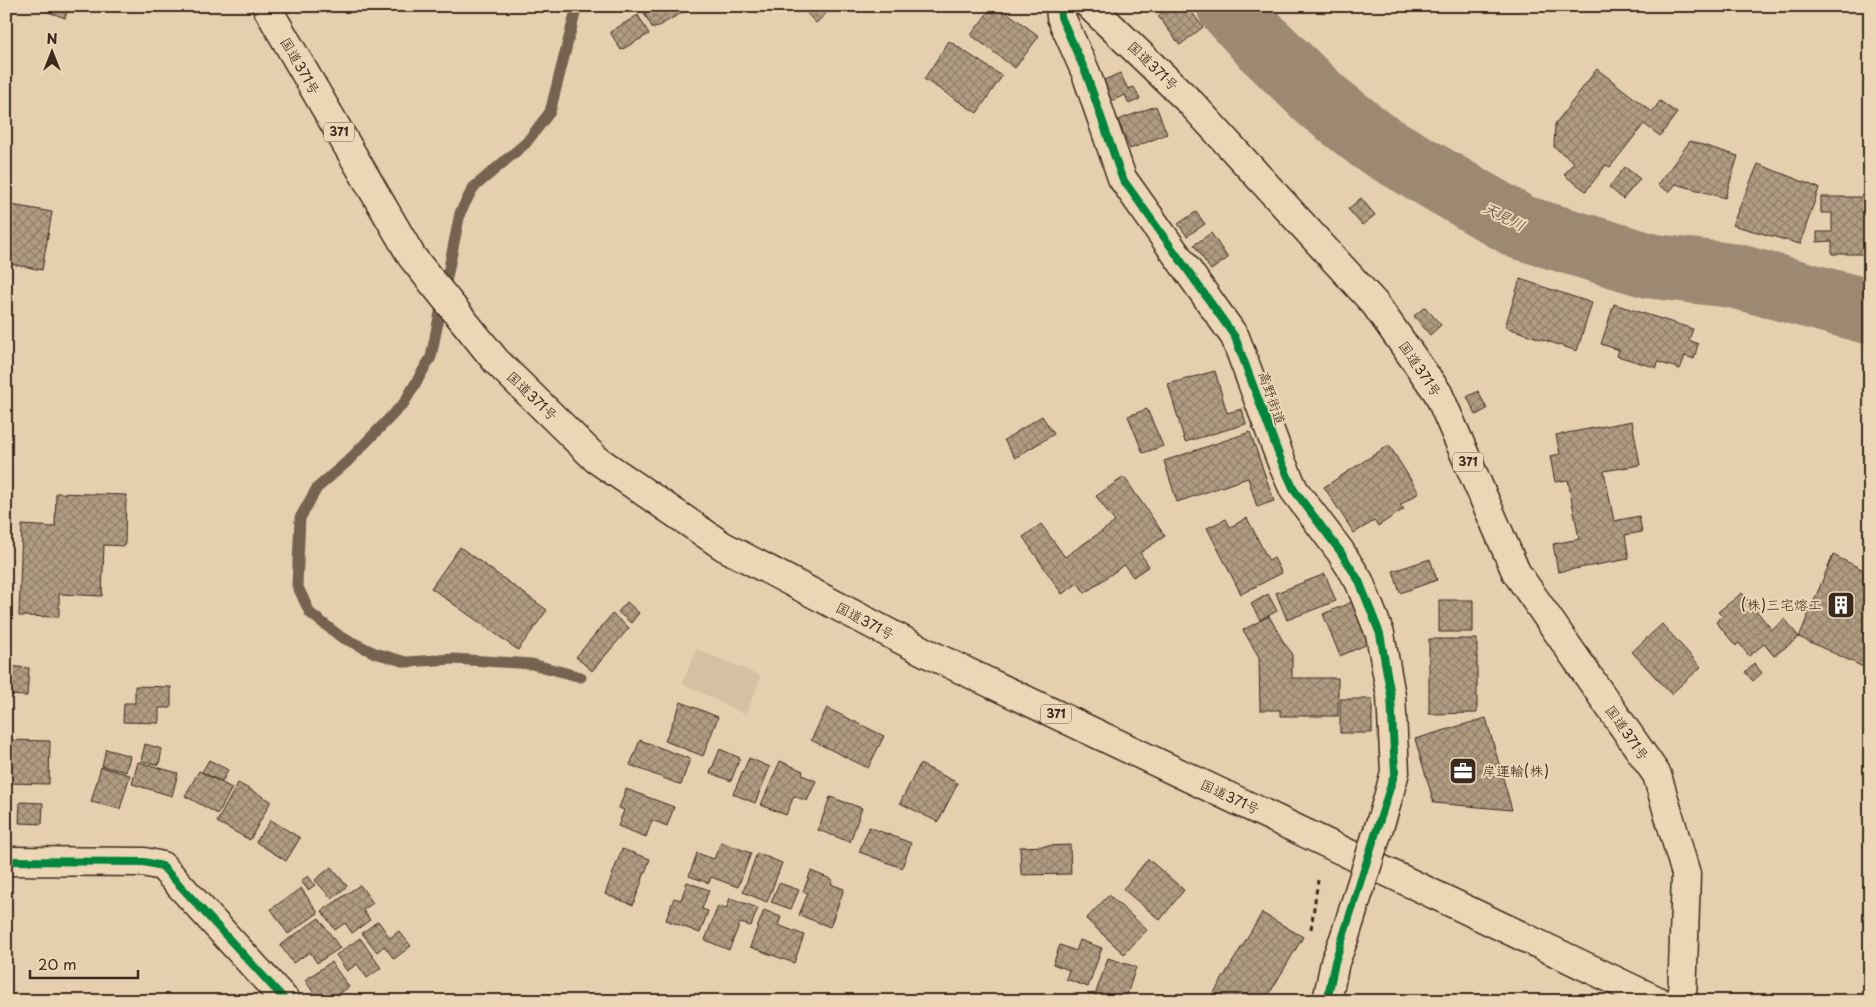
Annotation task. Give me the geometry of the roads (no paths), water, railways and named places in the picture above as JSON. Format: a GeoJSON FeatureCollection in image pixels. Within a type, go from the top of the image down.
{"type":"FeatureCollection","features":[{"type":"Feature","properties":{"kind":"main road","name":"国道371号"},"geometry":{"type":"LineString","coordinates":[[266,6],[412,257],[496,361],[596,459],[722,546],[934,656],[1658,1001]]}},
{"type":"Feature","properties":{"kind":"main road","name":"国道371号"},"geometry":{"type":"LineString","coordinates":[[1090,6],[1191,103],[1375,304],[1438,393],[1516,572],[1656,776],[1686,874],[1682,1001]]}},
{"type":"Feature","properties":{"kind":"main road","name":"高野街道"},"geometry":{"type":"LineString","coordinates":[[1061,12],[1086,73],[1122,178],[1235,337],[1244,354],[1282,463],[1294,490],[1340,551],[1359,581],[1380,634],[1391,696],[1395,772],[1345,936],[1335,962],[1328,1001]]}},
{"type":"Feature","properties":{"kind":"main road"},"geometry":{"type":"LineString","coordinates":[[6,860],[144,862],[162,866],[286,1001]]}},
{"type":"Feature","properties":{"kind":"waterway"},"geometry":{"type":"LineString","coordinates":[[577,6],[550,112],[526,143],[473,188],[460,213],[431,357],[404,403],[348,461],[317,488],[300,518],[297,585],[310,613],[341,637],[375,653],[406,662],[453,659],[532,664],[581,677]]}},
{"type":"Feature","properties":{"kind":"waterway","name":"天見川"},"geometry":{"type":"LineString","coordinates":[[1229,6],[1264,45],[1322,101],[1374,142],[1520,227],[1651,266],[1735,276],[1870,312]]}},
{"type":"Feature","properties":{"kind":"place","name":"(株)三宅熔工"},"geometry":{"type":"Point","coordinates":[1841,605]}},
{"type":"Feature","properties":{"kind":"place","name":"岸運輸(株)"},"geometry":{"type":"Point","coordinates":[1463,771]}}]}
